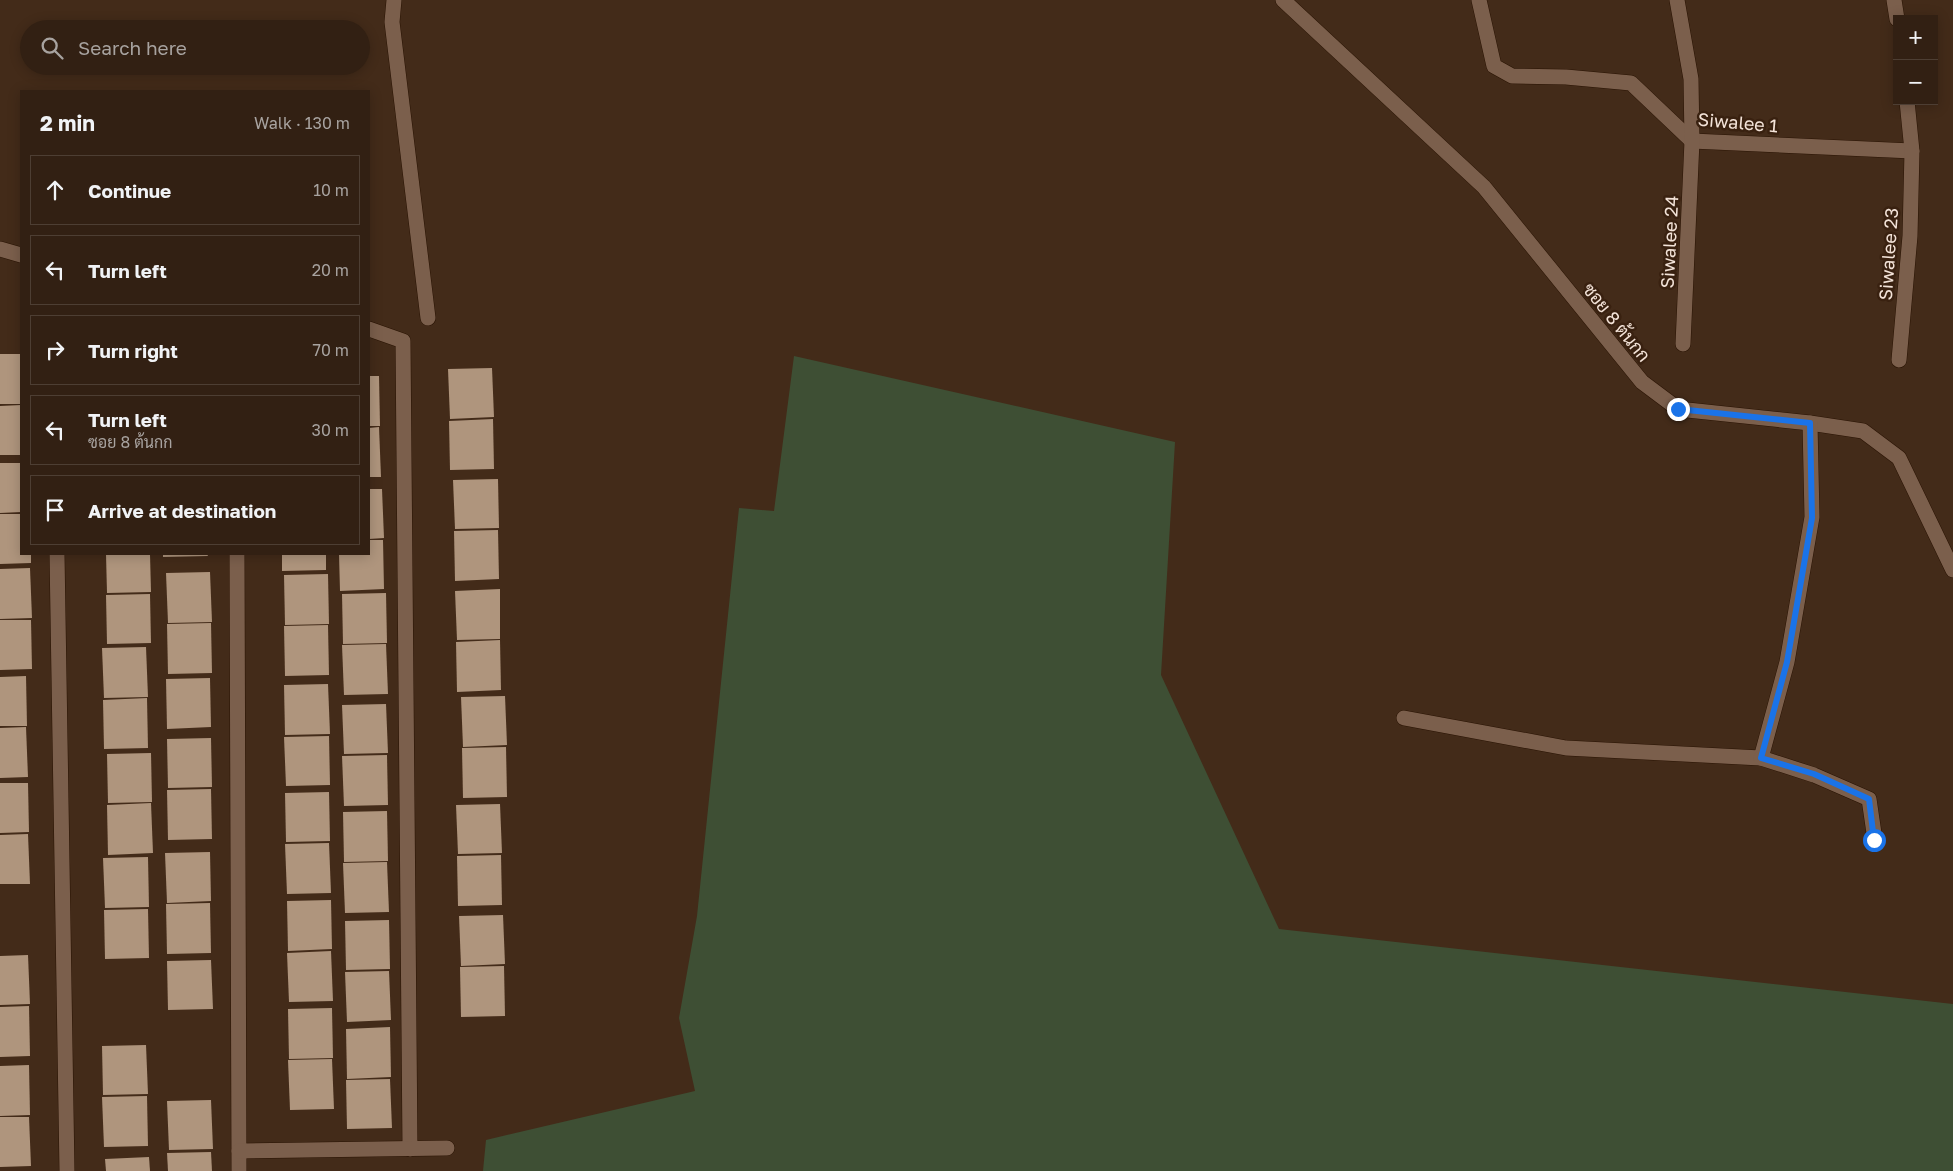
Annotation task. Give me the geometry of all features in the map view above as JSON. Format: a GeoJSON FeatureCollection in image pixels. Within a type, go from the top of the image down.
{"type":"FeatureCollection","features":[{"type":"Feature","properties":{"kind":"street"},"geometry":{"type":"LineString","coordinates":[[394,0],[392,22],[428,318]]}},
{"type":"Feature","properties":{"kind":"street","name":"ซอย 8 ต้นกก"},"geometry":{"type":"LineString","coordinates":[[1283,0],[1484,187],[1642,382],[1678,409],[1810,423],[1863,431],[1899,458],[1953,570]]}},
{"type":"Feature","properties":{"kind":"street","name":"Siwalee 1"},"geometry":{"type":"LineString","coordinates":[[1479,0],[1494,66],[1512,76],[1566,77],[1630,83],[1692,140],[1912,151]]}},
{"type":"Feature","properties":{"kind":"street","name":"Siwalee 24"},"geometry":{"type":"LineString","coordinates":[[1677,0],[1691,80],[1692,140],[1683,344]]}},
{"type":"Feature","properties":{"kind":"street"},"geometry":{"type":"LineString","coordinates":[[1894,0],[1896,15]]}},
{"type":"Feature","properties":{"kind":"street","name":"Siwalee 23"},"geometry":{"type":"LineString","coordinates":[[1899,360],[1910,236],[1912,151],[1908,105]]}},
{"type":"Feature","properties":{"kind":"street"},"geometry":{"type":"LineString","coordinates":[[0,249],[20,255]]}},
{"type":"Feature","properties":{"kind":"street"},"geometry":{"type":"LineString","coordinates":[[370,329],[403,341],[410,1149]]}},
{"type":"Feature","properties":{"kind":"street"},"geometry":{"type":"LineString","coordinates":[[1761,758],[1787,662],[1812,518],[1810,423]]}},
{"type":"Feature","properties":{"kind":"street"},"geometry":{"type":"LineString","coordinates":[[57,555],[67,1171]]}},
{"type":"Feature","properties":{"kind":"street"},"geometry":{"type":"LineString","coordinates":[[237,555],[239,1171]]}},
{"type":"Feature","properties":{"kind":"street"},"geometry":{"type":"LineString","coordinates":[[1404,718],[1566,748],[1761,758],[1814,774],[1869,799],[1874,840]]}},
{"type":"Feature","properties":{"kind":"street"},"geometry":{"type":"LineString","coordinates":[[238,1151],[447,1148]]}},
{"type":"Feature","properties":{"kind":"green space"},"geometry":{"type":"Polygon","coordinates":[[[794,356],[1175,442],[1161,675],[1279,929],[1953,1004],[1953,1171],[483,1171],[486,1140],[695,1091],[679,1018],[697,916],[739,508],[774,511],[794,356]]]}},
{"type":"Feature","properties":{"kind":"building"},"geometry":{"type":"Polygon","coordinates":[[[0,354],[20,354],[20,404],[0,404],[0,354]]]}},
{"type":"Feature","properties":{"kind":"building"},"geometry":{"type":"Polygon","coordinates":[[[492,368],[494,417],[450,419],[448,369],[492,368]]]}},
{"type":"Feature","properties":{"kind":"building"},"geometry":{"type":"Polygon","coordinates":[[[370,376],[379,376],[380,426],[370,426],[370,376]]]}},
{"type":"Feature","properties":{"kind":"building"},"geometry":{"type":"Polygon","coordinates":[[[20,405],[20,455],[0,455],[0,406],[20,405]]]}},
{"type":"Feature","properties":{"kind":"building"},"geometry":{"type":"Polygon","coordinates":[[[493,419],[494,469],[450,470],[449,421],[493,419]]]}},
{"type":"Feature","properties":{"kind":"building"},"geometry":{"type":"Polygon","coordinates":[[[379,427],[381,477],[370,477],[370,428],[379,427]]]}},
{"type":"Feature","properties":{"kind":"building"},"geometry":{"type":"Polygon","coordinates":[[[0,463],[20,463],[20,512],[0,513],[0,463]]]}},
{"type":"Feature","properties":{"kind":"building"},"geometry":{"type":"Polygon","coordinates":[[[498,479],[499,528],[455,529],[453,480],[498,479]]]}},
{"type":"Feature","properties":{"kind":"building"},"geometry":{"type":"Polygon","coordinates":[[[370,489],[382,489],[384,538],[370,539],[370,489]]]}},
{"type":"Feature","properties":{"kind":"building"},"geometry":{"type":"Polygon","coordinates":[[[0,514],[20,514],[20,555],[31,555],[31,563],[0,564],[0,514]]]}},
{"type":"Feature","properties":{"kind":"building"},"geometry":{"type":"Polygon","coordinates":[[[498,530],[499,579],[455,581],[454,531],[498,530]]]}},
{"type":"Feature","properties":{"kind":"building"},"geometry":{"type":"Polygon","coordinates":[[[370,540],[383,540],[384,589],[340,591],[339,555],[370,555],[370,540]]]}},
{"type":"Feature","properties":{"kind":"building"},"geometry":{"type":"Polygon","coordinates":[[[106,555],[150,555],[151,592],[107,593],[106,555]]]}},
{"type":"Feature","properties":{"kind":"building"},"geometry":{"type":"Polygon","coordinates":[[[163,555],[208,556],[163,557],[163,555]]]}},
{"type":"Feature","properties":{"kind":"building"},"geometry":{"type":"Polygon","coordinates":[[[282,555],[326,555],[326,570],[282,571],[282,555]]]}},
{"type":"Feature","properties":{"kind":"building"},"geometry":{"type":"Polygon","coordinates":[[[30,568],[32,618],[0,619],[0,569],[30,568]]]}},
{"type":"Feature","properties":{"kind":"building"},"geometry":{"type":"Polygon","coordinates":[[[210,572],[212,622],[168,623],[166,573],[210,572]]]}},
{"type":"Feature","properties":{"kind":"building"},"geometry":{"type":"Polygon","coordinates":[[[328,574],[329,624],[285,625],[284,575],[328,574]]]}},
{"type":"Feature","properties":{"kind":"building"},"geometry":{"type":"Polygon","coordinates":[[[500,589],[500,639],[457,640],[455,591],[500,589]]]}},
{"type":"Feature","properties":{"kind":"building"},"geometry":{"type":"Polygon","coordinates":[[[386,593],[387,643],[343,644],[342,594],[386,593]]]}},
{"type":"Feature","properties":{"kind":"building"},"geometry":{"type":"Polygon","coordinates":[[[150,594],[151,643],[107,644],[106,595],[150,594]]]}},
{"type":"Feature","properties":{"kind":"building"},"geometry":{"type":"Polygon","coordinates":[[[0,620],[31,620],[32,669],[0,670],[0,620]]]}},
{"type":"Feature","properties":{"kind":"building"},"geometry":{"type":"Polygon","coordinates":[[[211,623],[212,673],[168,674],[167,624],[211,623]]]}},
{"type":"Feature","properties":{"kind":"building"},"geometry":{"type":"Polygon","coordinates":[[[328,625],[329,675],[285,676],[284,626],[328,625]]]}},
{"type":"Feature","properties":{"kind":"building"},"geometry":{"type":"Polygon","coordinates":[[[500,640],[501,690],[457,692],[456,642],[500,640]]]}},
{"type":"Feature","properties":{"kind":"building"},"geometry":{"type":"Polygon","coordinates":[[[386,644],[388,694],[344,695],[342,645],[386,644]]]}},
{"type":"Feature","properties":{"kind":"building"},"geometry":{"type":"Polygon","coordinates":[[[146,647],[148,697],[104,698],[102,648],[146,647]]]}},
{"type":"Feature","properties":{"kind":"building"},"geometry":{"type":"Polygon","coordinates":[[[26,676],[27,726],[0,726],[0,677],[26,676]]]}},
{"type":"Feature","properties":{"kind":"building"},"geometry":{"type":"Polygon","coordinates":[[[210,678],[211,727],[167,729],[166,679],[210,678]]]}},
{"type":"Feature","properties":{"kind":"building"},"geometry":{"type":"Polygon","coordinates":[[[328,684],[330,734],[285,735],[284,685],[328,684]]]}},
{"type":"Feature","properties":{"kind":"building"},"geometry":{"type":"Polygon","coordinates":[[[505,696],[507,745],[463,747],[461,697],[505,696]]]}},
{"type":"Feature","properties":{"kind":"building"},"geometry":{"type":"Polygon","coordinates":[[[147,698],[148,748],[104,749],[103,700],[147,698]]]}},
{"type":"Feature","properties":{"kind":"building"},"geometry":{"type":"Polygon","coordinates":[[[386,704],[388,753],[344,754],[342,705],[386,704]]]}},
{"type":"Feature","properties":{"kind":"building"},"geometry":{"type":"Polygon","coordinates":[[[26,727],[28,777],[0,778],[0,728],[26,727]]]}},
{"type":"Feature","properties":{"kind":"building"},"geometry":{"type":"Polygon","coordinates":[[[329,736],[330,785],[286,786],[284,737],[329,736]]]}},
{"type":"Feature","properties":{"kind":"building"},"geometry":{"type":"Polygon","coordinates":[[[211,738],[212,787],[168,788],[167,739],[211,738]]]}},
{"type":"Feature","properties":{"kind":"building"},"geometry":{"type":"Polygon","coordinates":[[[506,747],[507,797],[463,798],[462,748],[506,747]]]}},
{"type":"Feature","properties":{"kind":"building"},"geometry":{"type":"Polygon","coordinates":[[[151,753],[152,802],[108,803],[107,754],[151,753]]]}},
{"type":"Feature","properties":{"kind":"building"},"geometry":{"type":"Polygon","coordinates":[[[387,755],[388,805],[344,806],[342,756],[387,755]]]}},
{"type":"Feature","properties":{"kind":"building"},"geometry":{"type":"Polygon","coordinates":[[[0,783],[28,783],[29,832],[0,833],[0,783]]]}},
{"type":"Feature","properties":{"kind":"building"},"geometry":{"type":"Polygon","coordinates":[[[211,789],[212,839],[168,840],[167,790],[211,789]]]}},
{"type":"Feature","properties":{"kind":"building"},"geometry":{"type":"Polygon","coordinates":[[[329,792],[330,841],[286,842],[285,793],[329,792]]]}},
{"type":"Feature","properties":{"kind":"building"},"geometry":{"type":"Polygon","coordinates":[[[151,803],[153,853],[108,855],[107,805],[151,803]]]}},
{"type":"Feature","properties":{"kind":"building"},"geometry":{"type":"Polygon","coordinates":[[[500,804],[502,853],[458,854],[456,805],[500,804]]]}},
{"type":"Feature","properties":{"kind":"building"},"geometry":{"type":"Polygon","coordinates":[[[387,811],[388,861],[344,862],[343,812],[387,811]]]}},
{"type":"Feature","properties":{"kind":"building"},"geometry":{"type":"Polygon","coordinates":[[[28,834],[30,884],[0,884],[0,835],[28,834]]]}},
{"type":"Feature","properties":{"kind":"building"},"geometry":{"type":"Polygon","coordinates":[[[329,843],[331,893],[287,894],[285,844],[329,843]]]}},
{"type":"Feature","properties":{"kind":"building"},"geometry":{"type":"Polygon","coordinates":[[[210,852],[211,901],[167,903],[165,853],[210,852]]]}},
{"type":"Feature","properties":{"kind":"building"},"geometry":{"type":"Polygon","coordinates":[[[501,855],[502,905],[458,906],[457,856],[501,855]]]}},
{"type":"Feature","properties":{"kind":"building"},"geometry":{"type":"Polygon","coordinates":[[[148,857],[149,907],[105,908],[103,858],[148,857]]]}},
{"type":"Feature","properties":{"kind":"building"},"geometry":{"type":"Polygon","coordinates":[[[387,862],[389,912],[345,913],[343,863],[387,862]]]}},
{"type":"Feature","properties":{"kind":"building"},"geometry":{"type":"Polygon","coordinates":[[[331,900],[332,949],[288,951],[287,901],[331,900]]]}},
{"type":"Feature","properties":{"kind":"building"},"geometry":{"type":"Polygon","coordinates":[[[210,903],[211,953],[167,954],[166,904],[210,903]]]}},
{"type":"Feature","properties":{"kind":"building"},"geometry":{"type":"Polygon","coordinates":[[[148,909],[149,958],[105,959],[104,910],[148,909]]]}},
{"type":"Feature","properties":{"kind":"building"},"geometry":{"type":"Polygon","coordinates":[[[503,915],[505,964],[461,966],[459,916],[503,915]]]}},
{"type":"Feature","properties":{"kind":"building"},"geometry":{"type":"Polygon","coordinates":[[[389,920],[390,969],[346,970],[345,921],[389,920]]]}},
{"type":"Feature","properties":{"kind":"building"},"geometry":{"type":"Polygon","coordinates":[[[331,951],[333,1001],[289,1002],[287,953],[331,951]]]}},
{"type":"Feature","properties":{"kind":"building"},"geometry":{"type":"Polygon","coordinates":[[[28,955],[30,1004],[0,1005],[0,956],[28,955]]]}},
{"type":"Feature","properties":{"kind":"building"},"geometry":{"type":"Polygon","coordinates":[[[211,960],[213,1009],[168,1010],[167,961],[211,960]]]}},
{"type":"Feature","properties":{"kind":"building"},"geometry":{"type":"Polygon","coordinates":[[[504,966],[505,1016],[461,1017],[460,967],[504,966]]]}},
{"type":"Feature","properties":{"kind":"building"},"geometry":{"type":"Polygon","coordinates":[[[389,971],[391,1020],[347,1022],[345,972],[389,971]]]}},
{"type":"Feature","properties":{"kind":"building"},"geometry":{"type":"Polygon","coordinates":[[[29,1006],[30,1056],[0,1057],[0,1007],[29,1006]]]}},
{"type":"Feature","properties":{"kind":"building"},"geometry":{"type":"Polygon","coordinates":[[[332,1008],[333,1058],[289,1059],[288,1009],[332,1008]]]}},
{"type":"Feature","properties":{"kind":"building"},"geometry":{"type":"Polygon","coordinates":[[[390,1027],[391,1077],[347,1079],[346,1029],[390,1027]]]}},
{"type":"Feature","properties":{"kind":"building"},"geometry":{"type":"Polygon","coordinates":[[[146,1045],[148,1094],[103,1095],[102,1046],[146,1045]]]}},
{"type":"Feature","properties":{"kind":"building"},"geometry":{"type":"Polygon","coordinates":[[[332,1059],[334,1109],[290,1110],[288,1060],[332,1059]]]}},
{"type":"Feature","properties":{"kind":"building"},"geometry":{"type":"Polygon","coordinates":[[[29,1065],[30,1115],[0,1116],[0,1066],[29,1065]]]}},
{"type":"Feature","properties":{"kind":"building"},"geometry":{"type":"Polygon","coordinates":[[[390,1079],[392,1128],[347,1129],[346,1080],[390,1079]]]}},
{"type":"Feature","properties":{"kind":"building"},"geometry":{"type":"Polygon","coordinates":[[[147,1096],[148,1146],[104,1147],[102,1097],[147,1096]]]}},
{"type":"Feature","properties":{"kind":"building"},"geometry":{"type":"Polygon","coordinates":[[[211,1100],[213,1149],[169,1150],[167,1101],[211,1100]]]}},
{"type":"Feature","properties":{"kind":"building"},"geometry":{"type":"Polygon","coordinates":[[[0,1117],[29,1117],[31,1166],[0,1167],[0,1117]]]}},
{"type":"Feature","properties":{"kind":"building"},"geometry":{"type":"Polygon","coordinates":[[[211,1152],[212,1171],[168,1171],[167,1153],[211,1152]]]}},
{"type":"Feature","properties":{"kind":"building"},"geometry":{"type":"Polygon","coordinates":[[[149,1157],[150,1171],[106,1171],[105,1159],[149,1157]]]}},
{"type":"Feature","properties":{"kind":"route"},"geometry":{"type":"LineString","coordinates":[[1678,409],[1810,423],[1812,518],[1787,662],[1761,758],[1814,774],[1869,799],[1874,840]]}}]}
